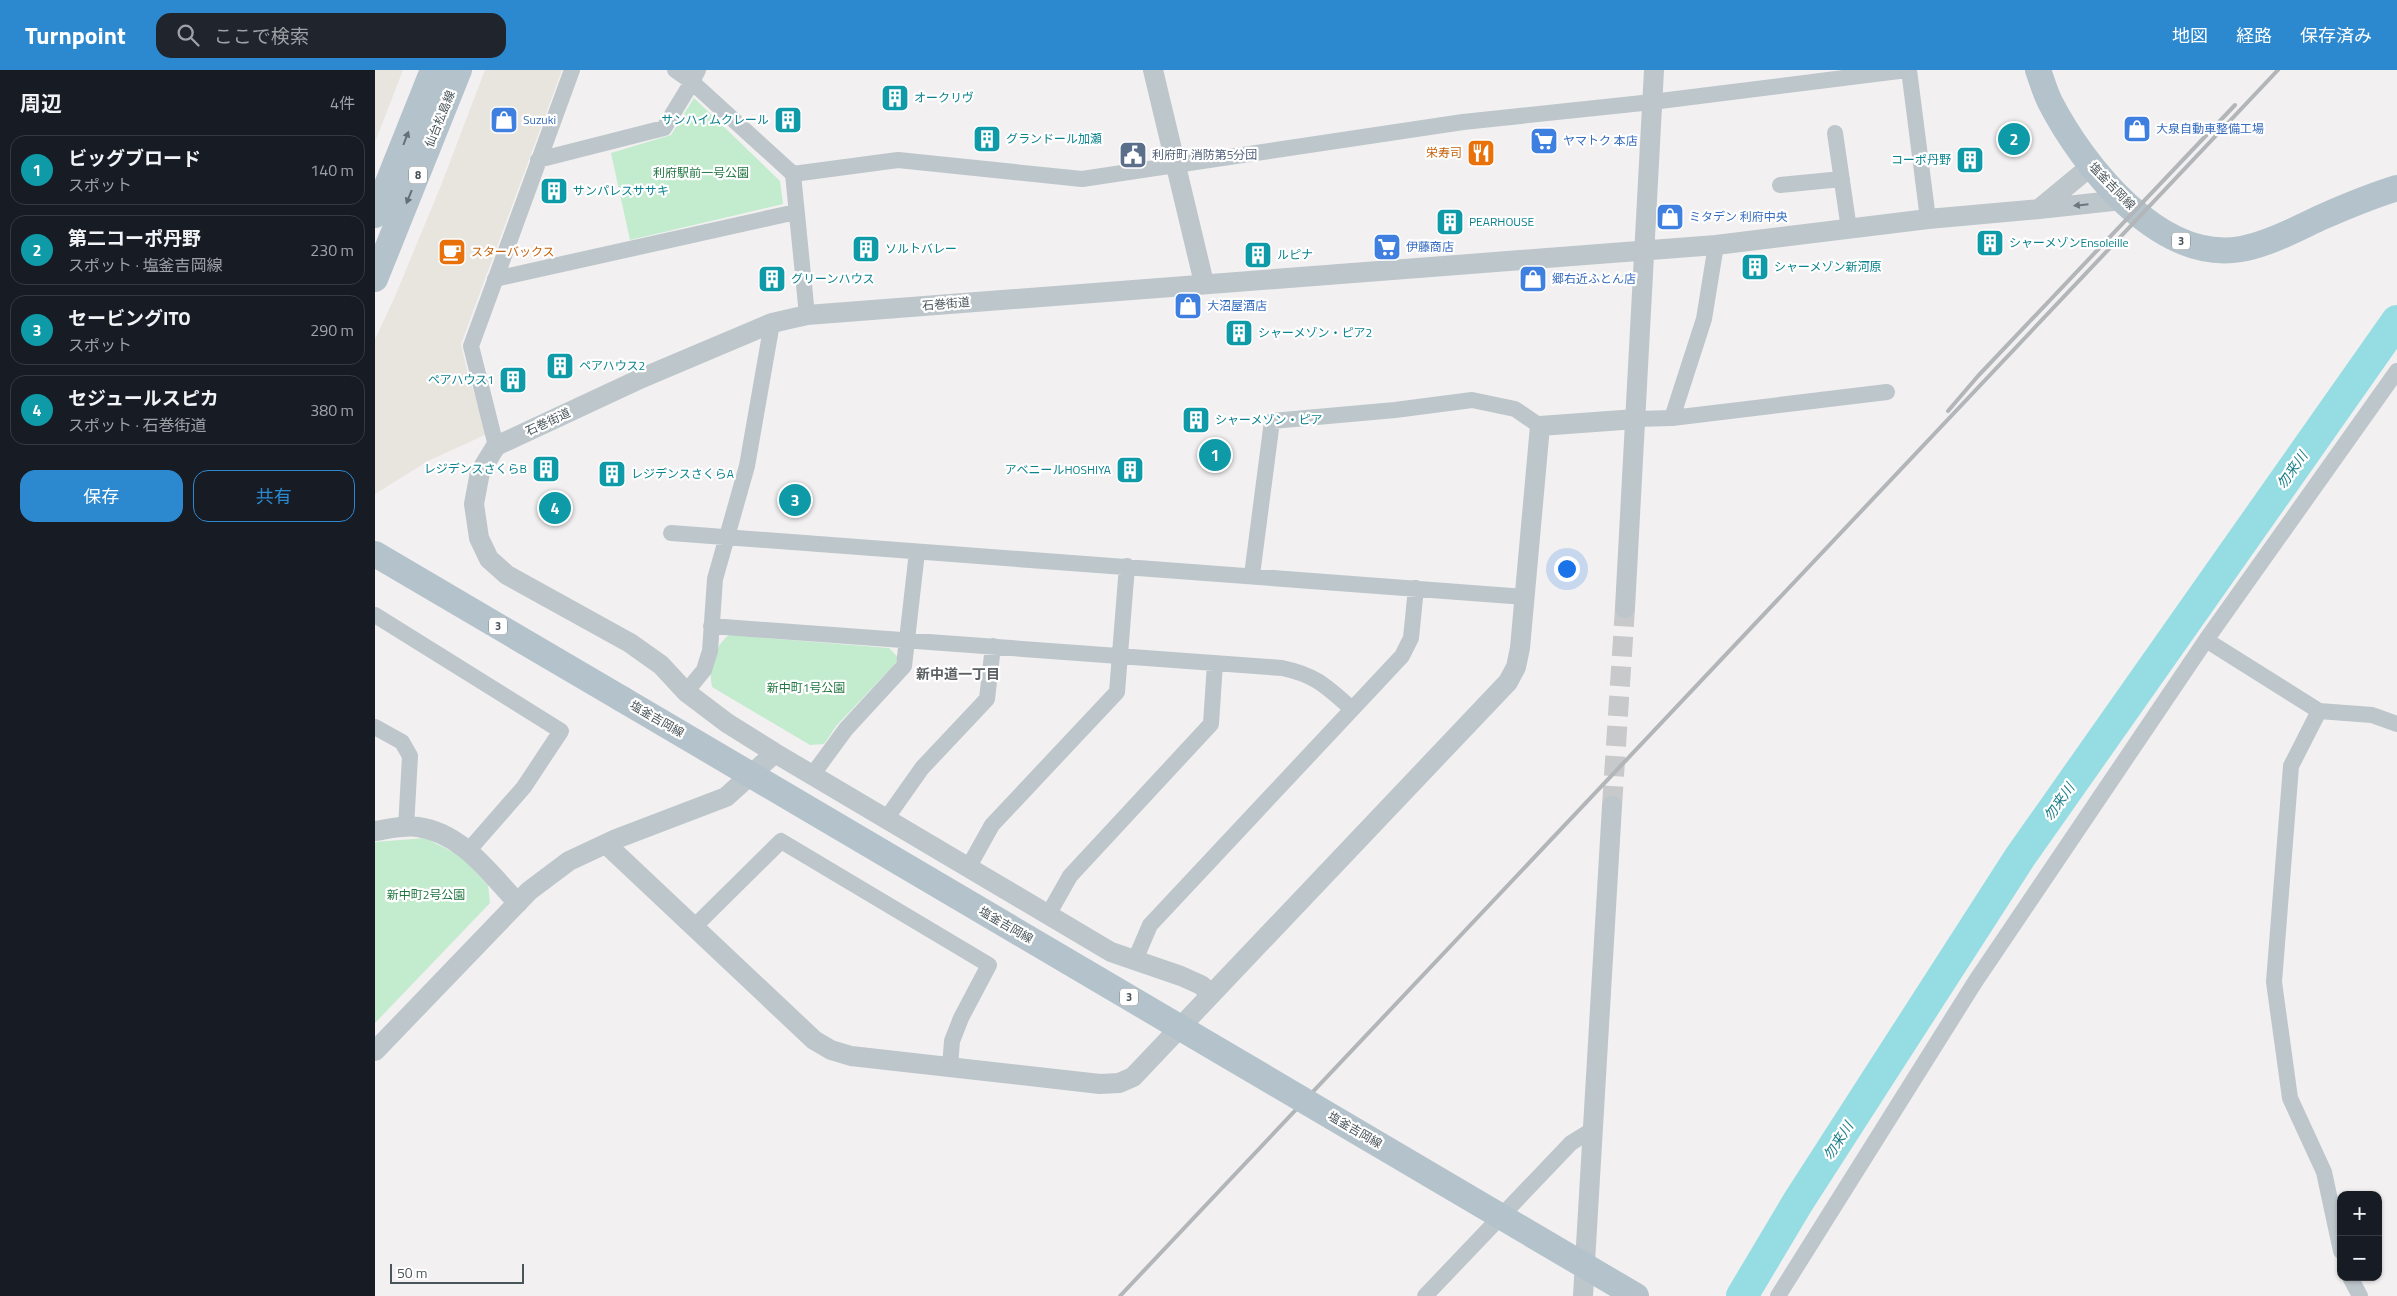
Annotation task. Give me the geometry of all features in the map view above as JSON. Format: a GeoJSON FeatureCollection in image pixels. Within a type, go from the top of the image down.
{"type":"FeatureCollection","features":[{"type":"Feature","properties":{"kind":"main road","name":"仙台松島線"},"geometry":{"type":"LineString","coordinates":[[375,215],[433,70]]}},
{"type":"Feature","properties":{"kind":"main road","name":"仙台松島線"},"geometry":{"type":"LineString","coordinates":[[375,279],[459,70]]}},
{"type":"Feature","properties":{"kind":"main road","name":"塩釜吉岡線"},"geometry":{"type":"LineString","coordinates":[[2038,70],[2049,101],[2091,166],[2122,200],[2174,238],[2189,245],[2213,250],[2241,249],[2271,240],[2371,196],[2397,188]]}},
{"type":"Feature","properties":{"kind":"main road","name":"塩釜吉岡線"},"geometry":{"type":"LineString","coordinates":[[375,554],[1637,1296]]}},
{"type":"Feature","properties":{"kind":"street"},"geometry":{"type":"LineString","coordinates":[[572,70],[471,346],[496,446],[480,472],[474,504],[479,538],[489,559],[507,575],[630,643],[661,665],[687,692],[727,723],[775,753],[1111,952],[1181,976],[1201,985],[1211,994]]}},
{"type":"Feature","properties":{"kind":"street"},"geometry":{"type":"LineString","coordinates":[[675,70],[695,76],[793,174],[807,315]]}},
{"type":"Feature","properties":{"kind":"street"},"geometry":{"type":"LineString","coordinates":[[1153,70],[1204,283]]}},
{"type":"Feature","properties":{"kind":"street"},"geometry":{"type":"LineString","coordinates":[[1625,608],[1654,70]]}},
{"type":"Feature","properties":{"kind":"street"},"geometry":{"type":"LineString","coordinates":[[793,174],[898,160],[1082,179],[1463,122],[1652,102],[1908,70],[1928,219]]}},
{"type":"Feature","properties":{"kind":"street"},"geometry":{"type":"LineString","coordinates":[[538,160],[665,128],[695,76]]}},
{"type":"Feature","properties":{"kind":"street"},"geometry":{"type":"LineString","coordinates":[[1835,133],[1849,229]]}},
{"type":"Feature","properties":{"kind":"street"},"geometry":{"type":"LineString","coordinates":[[2039,209],[2091,166]]}},
{"type":"Feature","properties":{"kind":"street"},"geometry":{"type":"LineString","coordinates":[[1780,185],[1842,179]]}},
{"type":"Feature","properties":{"kind":"street","name":"石巻街道"},"geometry":{"type":"LineString","coordinates":[[496,446],[642,378],[772,323],[807,315],[1715,245],[1928,219],[2122,200]]}},
{"type":"Feature","properties":{"kind":"street"},"geometry":{"type":"LineString","coordinates":[[495,279],[796,212]]}},
{"type":"Feature","properties":{"kind":"street"},"geometry":{"type":"LineString","coordinates":[[1672,418],[1705,319],[1715,245]]}},
{"type":"Feature","properties":{"kind":"street"},"geometry":{"type":"LineString","coordinates":[[687,692],[704,670],[710,651],[715,579],[747,466],[772,323]]}},
{"type":"Feature","properties":{"kind":"street"},"geometry":{"type":"LineString","coordinates":[[1779,1296],[1975,982],[2206,640],[2397,371]]}},
{"type":"Feature","properties":{"kind":"street"},"geometry":{"type":"LineString","coordinates":[[1252,575],[1272,421],[1395,410],[1472,400],[1515,409],[1540,426],[1672,418],[1887,392]]}},
{"type":"Feature","properties":{"kind":"street"},"geometry":{"type":"LineString","coordinates":[[606,844],[814,1040],[831,1050],[851,1056],[1100,1084],[1119,1082],[1133,1077],[1143,1069],[1211,994],[1508,682],[1516,667],[1520,648],[1540,426]]}},
{"type":"Feature","properties":{"kind":"street"},"geometry":{"type":"LineString","coordinates":[[671,534],[1252,575],[1525,597]]}},
{"type":"Feature","properties":{"kind":"street"},"geometry":{"type":"LineString","coordinates":[[813,774],[846,729],[904,666],[917,552]]}},
{"type":"Feature","properties":{"kind":"street"},"geometry":{"type":"LineString","coordinates":[[968,868],[992,826],[1117,692],[1127,566]]}},
{"type":"Feature","properties":{"kind":"street"},"geometry":{"type":"LineString","coordinates":[[1135,960],[1150,924],[1402,656],[1411,638],[1416,588]]}},
{"type":"Feature","properties":{"kind":"street"},"geometry":{"type":"LineString","coordinates":[[375,615],[561,731],[524,787],[468,851]]}},
{"type":"Feature","properties":{"kind":"street"},"geometry":{"type":"LineString","coordinates":[[711,626],[1282,668],[1304,673],[1318,680],[1352,709]]}},
{"type":"Feature","properties":{"kind":"street"},"geometry":{"type":"LineString","coordinates":[[2206,640],[2319,711],[2372,715],[2397,724]]}},
{"type":"Feature","properties":{"kind":"street"},"geometry":{"type":"LineString","coordinates":[[886,819],[922,768],[987,699],[993,646]]}},
{"type":"Feature","properties":{"kind":"street"},"geometry":{"type":"LineString","coordinates":[[1048,915],[1070,876],[1211,724],[1215,663]]}},
{"type":"Feature","properties":{"kind":"street"},"geometry":{"type":"LineString","coordinates":[[2319,711],[2291,766],[2274,982],[2290,1098],[2324,1172],[2338,1236]]}},
{"type":"Feature","properties":{"kind":"street"},"geometry":{"type":"LineString","coordinates":[[375,727],[402,742],[410,756],[406,828]]}},
{"type":"Feature","properties":{"kind":"street"},"geometry":{"type":"LineString","coordinates":[[375,1051],[529,891],[569,861],[606,844],[726,797],[775,753]]}},
{"type":"Feature","properties":{"kind":"street"},"geometry":{"type":"LineString","coordinates":[[1583,1296],[1612,806]]}},
{"type":"Feature","properties":{"kind":"street"},"geometry":{"type":"LineString","coordinates":[[375,831],[415,826],[448,836],[468,851],[518,903]]}},
{"type":"Feature","properties":{"kind":"street"},"geometry":{"type":"LineString","coordinates":[[694,927],[781,841],[989,965],[961,1018],[952,1041],[950,1067]]}},
{"type":"Feature","properties":{"kind":"street"},"geometry":{"type":"LineString","coordinates":[[1425,1296],[1571,1143],[1592,1130]]}},
{"type":"Feature","properties":{"kind":"street"},"geometry":{"type":"LineString","coordinates":[[2352,1281],[2360,1296]]}},
{"type":"Feature","properties":{"kind":"shaded area"},"geometry":{"type":"Polygon","coordinates":[[[375,70],[403,70],[375,142],[375,70]]]}},
{"type":"Feature","properties":{"kind":"shaded area"},"geometry":{"type":"Polygon","coordinates":[[[485,70],[562,70],[461,344],[468,375],[487,434],[428,461],[375,494],[375,339],[394,299],[442,183],[485,70]]]}},
{"type":"Feature","properties":{"kind":"green space","name":"利府駅前一号公園"},"geometry":{"type":"Polygon","coordinates":[[[694,98],[780,181],[783,204],[630,240],[611,153],[671,135],[694,98]]]}},
{"type":"Feature","properties":{"kind":"green space","name":"新中町1号公園"},"geometry":{"type":"Polygon","coordinates":[[[729,635],[889,648],[898,657],[895,664],[837,725],[824,744],[810,745],[712,687],[713,658],[719,645],[729,635]]]}},
{"type":"Feature","properties":{"kind":"green space","name":"新中町2号公園"},"geometry":{"type":"Polygon","coordinates":[[[425,838],[459,855],[488,885],[490,903],[375,1023],[375,842],[425,838]]]}},
{"type":"Feature","properties":{"kind":"waterway","name":"勿来川"},"geometry":{"type":"LineString","coordinates":[[1742,1296],[1798,1202],[2020,857],[2397,321]]}},
{"type":"Feature","properties":{"kind":"tunnel"},"geometry":{"type":"LineString","coordinates":[[1612,806],[1625,608]]}},
{"type":"Feature","properties":{"kind":"railway"},"geometry":{"type":"LineString","coordinates":[[1120,1296],[2278,70]]}},
{"type":"Feature","properties":{"kind":"railway"},"geometry":{"type":"LineString","coordinates":[[1948,411],[1978,376],[2235,105]]}},
{"type":"Feature","properties":{"kind":"place","name":"オークリヴ"},"geometry":{"type":"Point","coordinates":[895,98]}},
{"type":"Feature","properties":{"kind":"place","name":"Suzuki"},"geometry":{"type":"Point","coordinates":[504,120]}},
{"type":"Feature","properties":{"kind":"place","name":"サンハイムクレール"},"geometry":{"type":"Point","coordinates":[788,120]}},
{"type":"Feature","properties":{"kind":"place","name":"大泉自動車整備工場"},"geometry":{"type":"Point","coordinates":[2137,129]}},
{"type":"Feature","properties":{"kind":"place","name":"グランドール加瀬"},"geometry":{"type":"Point","coordinates":[987,139]}},
{"type":"Feature","properties":{"kind":"place","name":"第二コーポ丹野"},"geometry":{"type":"Point","coordinates":[2014,139]}},
{"type":"Feature","properties":{"kind":"place","name":"ヤマトク 本店"},"geometry":{"type":"Point","coordinates":[1544,141]}},
{"type":"Feature","properties":{"kind":"place","name":"栄寿司"},"geometry":{"type":"Point","coordinates":[1481,153]}},
{"type":"Feature","properties":{"kind":"place","name":"利府町 消防第5分団"},"geometry":{"type":"Point","coordinates":[1133,155]}},
{"type":"Feature","properties":{"kind":"place","name":"コーポ丹野"},"geometry":{"type":"Point","coordinates":[1970,160]}},
{"type":"Feature","properties":{"kind":"place","name":"サンパレスササキ"},"geometry":{"type":"Point","coordinates":[554,191]}},
{"type":"Feature","properties":{"kind":"place","name":"ミタデン 利府中央"},"geometry":{"type":"Point","coordinates":[1670,217]}},
{"type":"Feature","properties":{"kind":"place","name":"PEARHOUSE"},"geometry":{"type":"Point","coordinates":[1450,222]}},
{"type":"Feature","properties":{"kind":"place","name":"シャーメゾンEnsoleille"},"geometry":{"type":"Point","coordinates":[1990,243]}},
{"type":"Feature","properties":{"kind":"place","name":"伊藤商店"},"geometry":{"type":"Point","coordinates":[1387,247]}},
{"type":"Feature","properties":{"kind":"place","name":"ソルトバレー"},"geometry":{"type":"Point","coordinates":[866,249]}},
{"type":"Feature","properties":{"kind":"place","name":"スターバックス"},"geometry":{"type":"Point","coordinates":[452,252]}},
{"type":"Feature","properties":{"kind":"place","name":"ルピナ"},"geometry":{"type":"Point","coordinates":[1258,255]}},
{"type":"Feature","properties":{"kind":"place","name":"シャーメゾン新河原"},"geometry":{"type":"Point","coordinates":[1755,267]}},
{"type":"Feature","properties":{"kind":"place","name":"グリーンハウス"},"geometry":{"type":"Point","coordinates":[772,279]}},
{"type":"Feature","properties":{"kind":"place","name":"郷右近ふとん店"},"geometry":{"type":"Point","coordinates":[1533,279]}},
{"type":"Feature","properties":{"kind":"place","name":"大沼屋酒店"},"geometry":{"type":"Point","coordinates":[1188,306]}},
{"type":"Feature","properties":{"kind":"place","name":"シャーメゾン・ピア2"},"geometry":{"type":"Point","coordinates":[1239,333]}},
{"type":"Feature","properties":{"kind":"place","name":"ペアハウス2"},"geometry":{"type":"Point","coordinates":[560,366]}},
{"type":"Feature","properties":{"kind":"place","name":"ペアハウス1"},"geometry":{"type":"Point","coordinates":[513,380]}},
{"type":"Feature","properties":{"kind":"place","name":"シャーメゾン・ピア"},"geometry":{"type":"Point","coordinates":[1196,420]}},
{"type":"Feature","properties":{"kind":"place","name":"ビッグブロード"},"geometry":{"type":"Point","coordinates":[1215,455]}},
{"type":"Feature","properties":{"kind":"place","name":"レジデンスさくらB"},"geometry":{"type":"Point","coordinates":[546,469]}},
{"type":"Feature","properties":{"kind":"place","name":"アベニールHOSHIYA"},"geometry":{"type":"Point","coordinates":[1130,470]}},
{"type":"Feature","properties":{"kind":"place","name":"レジデンスさくらA"},"geometry":{"type":"Point","coordinates":[612,474]}},
{"type":"Feature","properties":{"kind":"place","name":"セービングITO"},"geometry":{"type":"Point","coordinates":[795,500]}},
{"type":"Feature","properties":{"kind":"place","name":"セジュールスピカ"},"geometry":{"type":"Point","coordinates":[555,508]}},
{"type":"Feature","properties":{"kind":"district","name":"新中道一丁目"},"geometry":{"type":"Point","coordinates":[958,674]}}]}
